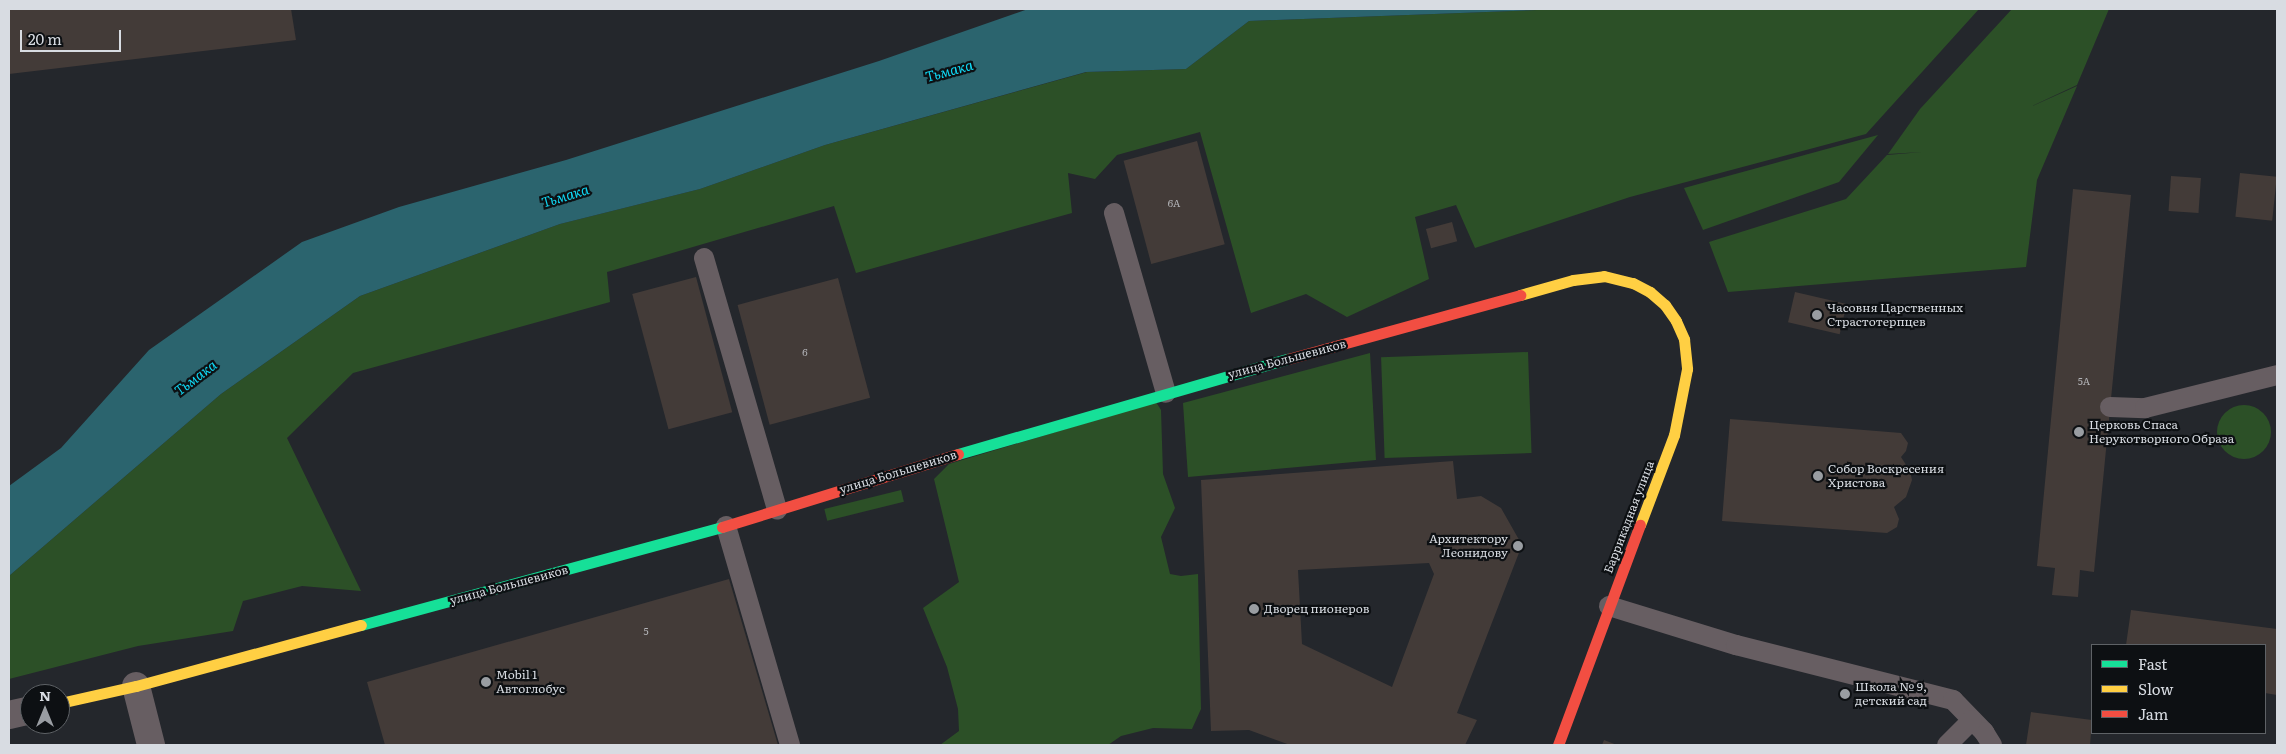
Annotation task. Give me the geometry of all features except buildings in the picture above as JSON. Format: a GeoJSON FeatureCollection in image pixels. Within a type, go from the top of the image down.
{"type":"FeatureCollection","features":[{"type":"Feature","properties":{"kind":"street","name":"улица Большевиков"},"geometry":{"type":"LineString","coordinates":[[70,701],[136,686],[726,526],[992,443],[1573,280],[1614,278],[1633,282],[1658,298]]}},
{"type":"Feature","properties":{"kind":"street","name":"Баррикадная улица"},"geometry":{"type":"LineString","coordinates":[[1558,745],[1674,436],[1687,368],[1684,339],[1671,313],[1658,298]]}},
{"type":"Feature","properties":{"kind":"street"},"geometry":{"type":"LineString","coordinates":[[136,686],[151,745]]}},
{"type":"Feature","properties":{"kind":"lane"},"geometry":{"type":"LineString","coordinates":[[1114,213],[1166,393]]}},
{"type":"Feature","properties":{"kind":"lane"},"geometry":{"type":"LineString","coordinates":[[704,258],[777,510]]}},
{"type":"Feature","properties":{"kind":"lane"},"geometry":{"type":"LineString","coordinates":[[2110,407],[2145,408],[2277,374]]}},
{"type":"Feature","properties":{"kind":"lane"},"geometry":{"type":"LineString","coordinates":[[726,526],[790,745]]}},
{"type":"Feature","properties":{"kind":"lane"},"geometry":{"type":"LineString","coordinates":[[1609,606],[1736,645],[1953,700],[1992,745]]}},
{"type":"Feature","properties":{"kind":"lane"},"geometry":{"type":"LineString","coordinates":[[1947,745],[1972,720]]}},
{"type":"Feature","properties":{"kind":"green space"},"geometry":{"type":"Polygon","coordinates":[[[1562,9],[1979,9],[1866,134],[1630,197],[1475,248],[1456,205],[1415,217],[1429,279],[1347,317],[1306,294],[1251,313],[1200,132],[1117,155],[1095,179],[1068,173],[1072,213],[856,273],[834,206],[607,272],[610,302],[353,373],[287,438],[361,591],[302,586],[243,601],[233,631],[138,646],[9,679],[9,576],[221,394],[360,296],[560,224],[700,189],[825,145],[1087,72],[1186,69],[1249,21],[1562,9]]]}},
{"type":"Feature","properties":{"kind":"green space"},"geometry":{"type":"Polygon","coordinates":[[[2012,9],[2109,9],[2077,85],[2028,108],[2077,86],[2037,180],[2026,267],[1728,292],[1709,242],[1846,199],[1887,155],[1922,152],[1888,154],[1920,109],[2012,9]]]}},
{"type":"Feature","properties":{"kind":"green space"},"geometry":{"type":"Polygon","coordinates":[[[1878,135],[1839,182],[1703,230],[1684,188],[1878,135]]]}},
{"type":"Feature","properties":{"kind":"green space"},"geometry":{"type":"Polygon","coordinates":[[[1528,352],[1532,453],[1385,458],[1381,357],[1528,352]]]}},
{"type":"Feature","properties":{"kind":"green space"},"geometry":{"type":"Polygon","coordinates":[[[1370,353],[1376,460],[1188,477],[1183,403],[1370,353]]]}},
{"type":"Feature","properties":{"kind":"green space"},"geometry":{"type":"Polygon","coordinates":[[[1156,402],[1161,410],[1163,474],[1175,508],[1161,537],[1170,574],[1181,576],[1198,574],[1201,709],[1192,729],[1153,728],[1121,736],[1108,745],[940,745],[959,731],[958,709],[947,667],[923,608],[959,582],[934,479],[949,464],[1156,402]]]}},
{"type":"Feature","properties":{"kind":"green space"},"geometry":{"type":"Polygon","coordinates":[[[2244,405],[2254,407],[2263,413],[2269,422],[2271,432],[2269,442],[2263,451],[2254,457],[2244,459],[2234,457],[2225,451],[2219,442],[2217,432],[2219,422],[2225,413],[2234,407],[2244,405]]]}},
{"type":"Feature","properties":{"kind":"green space"},"geometry":{"type":"Polygon","coordinates":[[[901,490],[904,502],[827,521],[824,509],[901,490]]]}},
{"type":"Feature","properties":{"kind":"water","name":"Тьмака"},"geometry":{"type":"Polygon","coordinates":[[[1028,9],[1562,9],[1249,21],[1186,69],[1086,72],[825,145],[700,189],[560,224],[360,296],[221,394],[9,576],[9,486],[61,448],[149,350],[302,242],[399,207],[566,160],[879,61],[1028,9]]]}},
{"type":"Feature","properties":{"kind":"traffic: fast"},"geometry":{"type":"LineString","coordinates":[[958,454],[1288,359]]}},
{"type":"Feature","properties":{"kind":"traffic: fast"},"geometry":{"type":"LineString","coordinates":[[361,625],[722,527]]}},
{"type":"Feature","properties":{"kind":"traffic: slow"},"geometry":{"type":"LineString","coordinates":[[1520,295],[1573,280],[1604,276],[1633,283],[1650,292],[1665,305],[1676,321],[1684,339],[1687,369],[1674,435],[1640,525]]}},
{"type":"Feature","properties":{"kind":"traffic: slow"},"geometry":{"type":"LineString","coordinates":[[70,701],[136,686],[361,625]]}},
{"type":"Feature","properties":{"kind":"traffic: jam"},"geometry":{"type":"LineString","coordinates":[[1288,359],[1520,295]]}},
{"type":"Feature","properties":{"kind":"traffic: jam"},"geometry":{"type":"LineString","coordinates":[[722,527],[958,454]]}},
{"type":"Feature","properties":{"kind":"traffic: jam"},"geometry":{"type":"LineString","coordinates":[[1558,745],[1640,525]]}},
{"type":"Feature","properties":{"kind":"place","name":"Часовня Царственных Страстотерпцев"},"geometry":{"type":"Point","coordinates":[1817,315]}},
{"type":"Feature","properties":{"kind":"place","name":"Церковь Спаса Нерукотворного Образа"},"geometry":{"type":"Point","coordinates":[2079,432]}},
{"type":"Feature","properties":{"kind":"place","name":"Собор Воскресения Христова"},"geometry":{"type":"Point","coordinates":[1818,476]}},
{"type":"Feature","properties":{"kind":"place","name":"Архитектору Леонидову"},"geometry":{"type":"Point","coordinates":[1518,546]}},
{"type":"Feature","properties":{"kind":"place","name":"Дворец пионеров"},"geometry":{"type":"Point","coordinates":[1254,609]}},
{"type":"Feature","properties":{"kind":"place","name":"Mobil 1 Автоглобус"},"geometry":{"type":"Point","coordinates":[486,682]}},
{"type":"Feature","properties":{"kind":"place","name":"Школа № 9, детский сад"},"geometry":{"type":"Point","coordinates":[1845,694]}}]}
